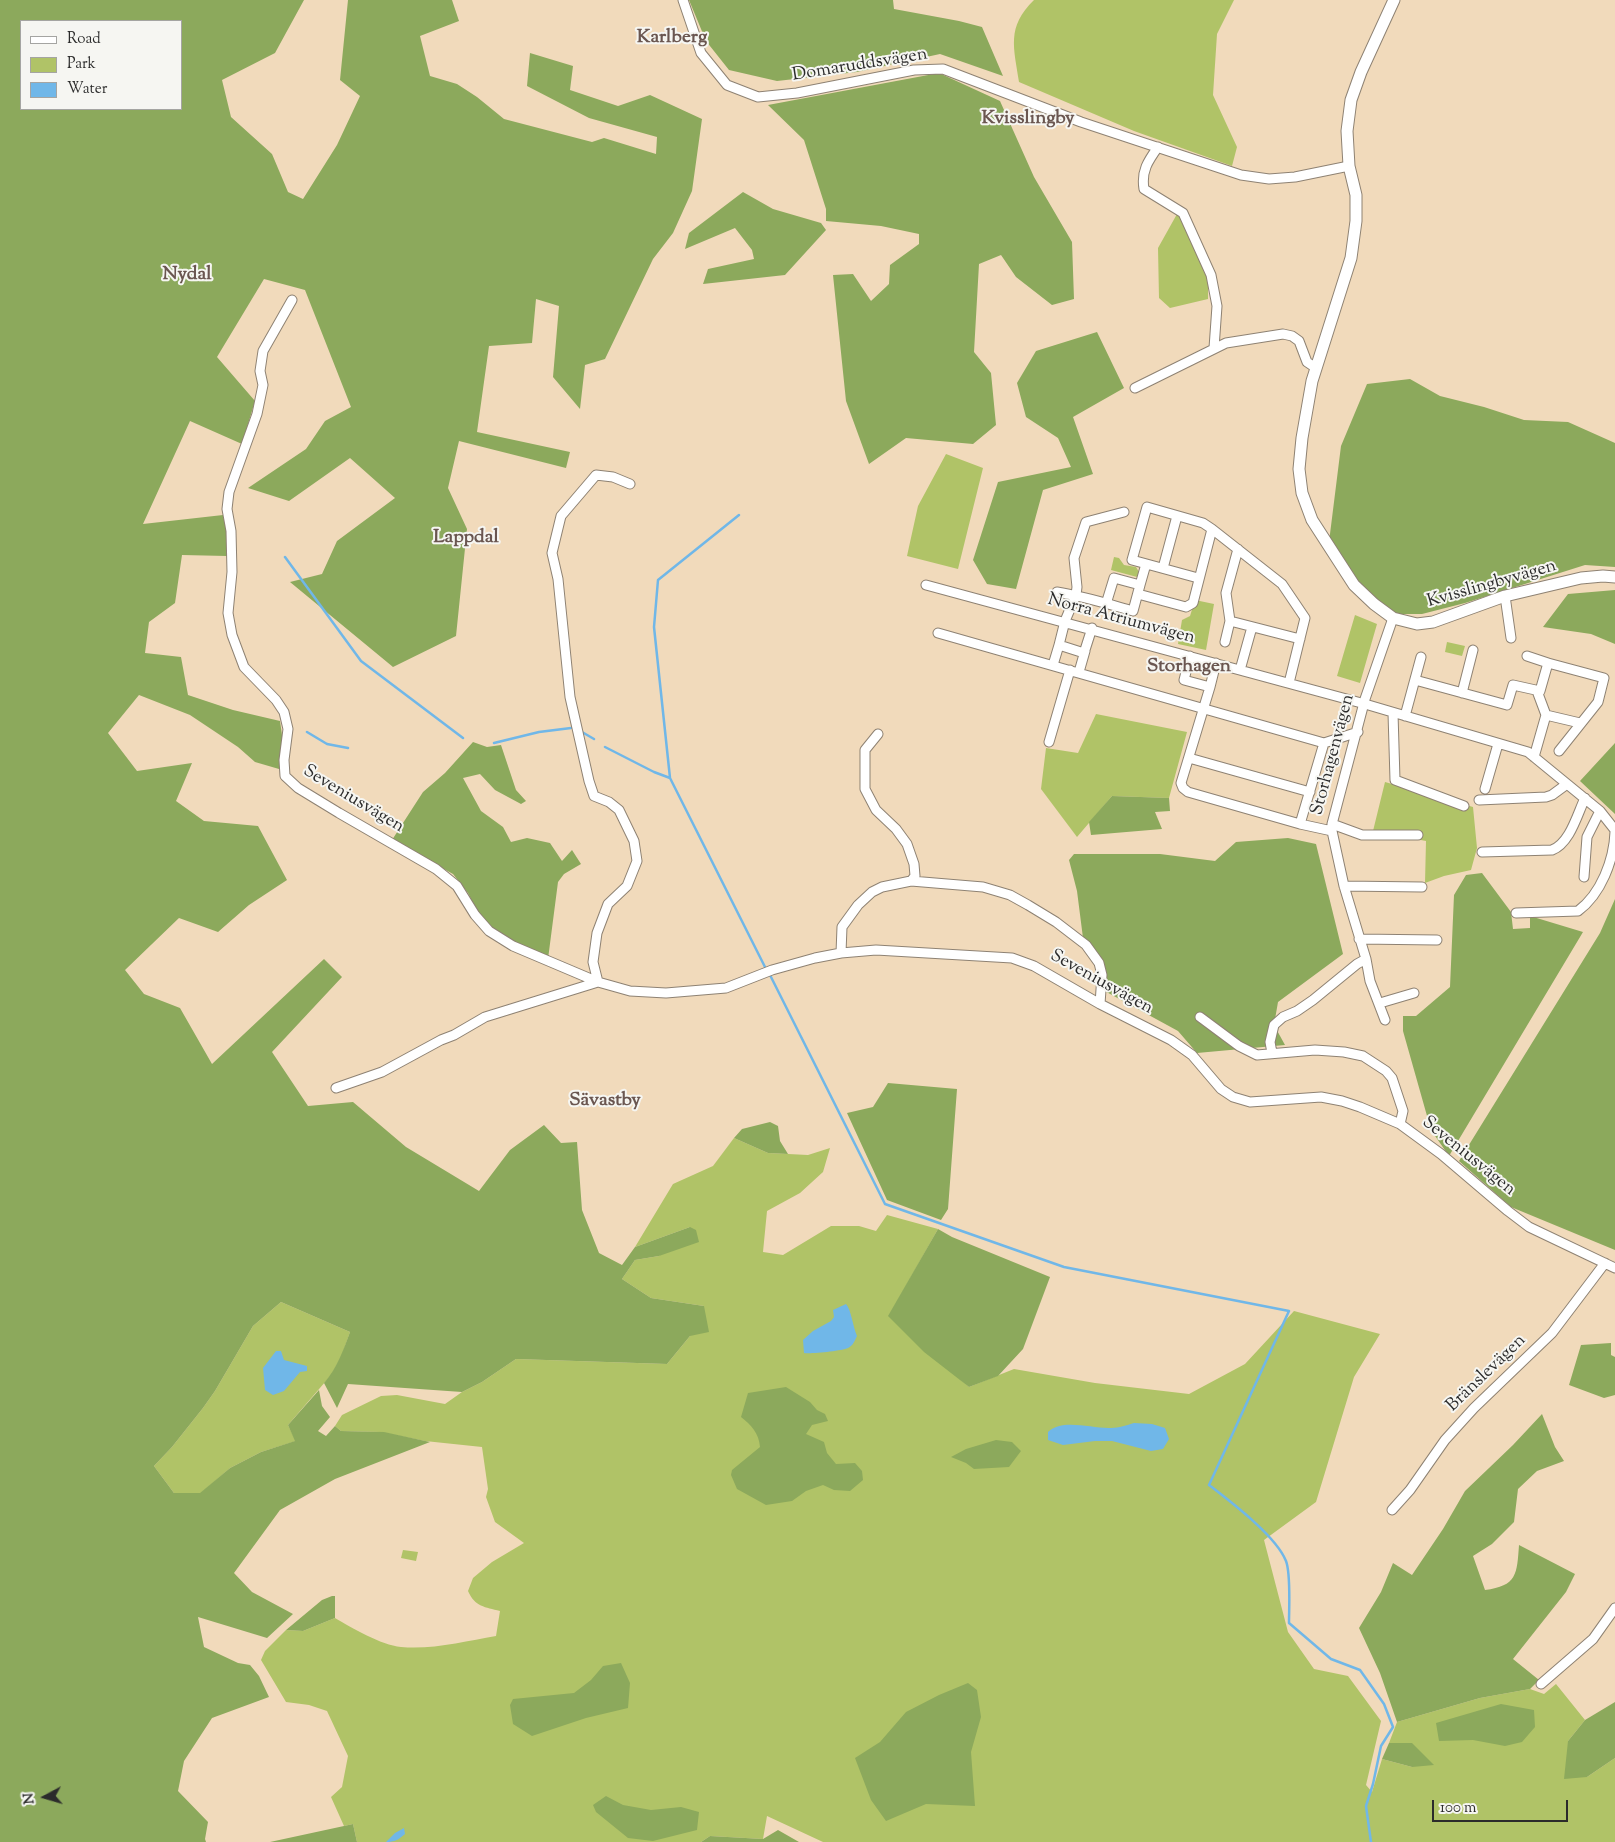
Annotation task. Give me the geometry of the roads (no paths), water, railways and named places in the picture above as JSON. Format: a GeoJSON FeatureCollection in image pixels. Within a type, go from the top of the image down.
{"type":"FeatureCollection","features":[{"type":"Feature","properties":{"kind":"street","name":"Domaruddsvägen"},"geometry":{"type":"LineString","coordinates":[[683,0],[701,53],[726,85],[758,97],[797,93],[914,70],[943,69],[1081,122],[1242,175],[1269,179],[1295,177],[1349,166]]}},
{"type":"Feature","properties":{"kind":"street","name":"Kvisslingbyvägen"},"geometry":{"type":"LineString","coordinates":[[1394,0],[1361,72],[1351,100],[1347,131],[1349,166],[1356,195],[1356,221],[1351,258],[1312,381],[1299,468],[1302,493],[1312,520],[1354,585],[1374,604],[1393,618],[1417,624],[1433,622],[1505,596],[1581,578],[1615,577]]}},
{"type":"Feature","properties":{"kind":"street"},"geometry":{"type":"LineString","coordinates":[[1158,147],[1145,165],[1142,180],[1144,188],[1183,213],[1211,275],[1216,306],[1214,348]]}},
{"type":"Feature","properties":{"kind":"street","name":"Seveniusvägen"},"geometry":{"type":"LineString","coordinates":[[292,300],[263,351],[260,371],[264,385],[257,414],[229,492],[227,509],[231,531],[232,572],[228,613],[232,636],[244,667],[276,700],[284,712],[288,729],[284,760],[285,776],[298,788],[436,869],[457,886],[475,916],[489,931],[513,946],[598,982],[630,991],[671,993],[726,988],[772,970],[841,953],[876,950],[1012,958],[1034,966],[1100,1004],[1171,1040],[1192,1055],[1221,1089],[1233,1097],[1250,1102],[1321,1097],[1360,1107],[1400,1124],[1441,1154],[1529,1227],[1615,1268]]}},
{"type":"Feature","properties":{"kind":"street"},"geometry":{"type":"LineString","coordinates":[[1135,388],[1214,348],[1282,334],[1292,336],[1299,341],[1307,362],[1316,368]]}},
{"type":"Feature","properties":{"kind":"street"},"geometry":{"type":"LineString","coordinates":[[336,1088],[382,1072],[485,1017],[598,982],[593,962],[597,933],[608,904],[627,886],[637,861],[634,841],[619,810],[610,802],[594,796],[589,781],[570,697],[558,580],[552,553],[561,516],[596,475],[613,477],[630,484]]}},
{"type":"Feature","properties":{"kind":"street"},"geometry":{"type":"LineString","coordinates":[[1198,578],[1132,560],[1147,507],[1202,523],[1282,584],[1305,618],[1289,683]]}},
{"type":"Feature","properties":{"kind":"street"},"geometry":{"type":"LineString","coordinates":[[1053,665],[1065,621],[1076,595],[1074,558],[1086,522],[1124,512]]}},
{"type":"Feature","properties":{"kind":"street"},"geometry":{"type":"LineString","coordinates":[[1163,568],[1177,516]]}},
{"type":"Feature","properties":{"kind":"street"},"geometry":{"type":"LineString","coordinates":[[1106,604],[1114,578],[1139,590],[1186,607],[1193,603],[1212,529]]}},
{"type":"Feature","properties":{"kind":"street"},"geometry":{"type":"LineString","coordinates":[[1225,642],[1230,621],[1226,593],[1238,549]]}},
{"type":"Feature","properties":{"kind":"street"},"geometry":{"type":"LineString","coordinates":[[1057,592],[1076,595],[1133,611],[1146,564]]}},
{"type":"Feature","properties":{"kind":"street","name":"Norra Atriumvägen"},"geometry":{"type":"LineString","coordinates":[[926,584],[1365,704],[1528,752],[1600,811],[1615,831]]}},
{"type":"Feature","properties":{"kind":"street"},"geometry":{"type":"LineString","coordinates":[[1505,596],[1511,638]]}},
{"type":"Feature","properties":{"kind":"street","name":"Storhagenvägen"},"geometry":{"type":"LineString","coordinates":[[1385,1020],[1370,981],[1366,959],[1344,886],[1332,827],[1365,704],[1393,618]]}},
{"type":"Feature","properties":{"kind":"street"},"geometry":{"type":"LineString","coordinates":[[1230,621],[1300,639]]}},
{"type":"Feature","properties":{"kind":"street"},"geometry":{"type":"LineString","coordinates":[[1240,670],[1252,626]]}},
{"type":"Feature","properties":{"kind":"street"},"geometry":{"type":"LineString","coordinates":[[1049,742],[1074,671],[1085,651],[1092,628]]}},
{"type":"Feature","properties":{"kind":"street"},"geometry":{"type":"LineString","coordinates":[[938,632],[1324,743],[1358,732]]}},
{"type":"Feature","properties":{"kind":"street"},"geometry":{"type":"LineString","coordinates":[[1059,645],[1084,653],[1085,651]]}},
{"type":"Feature","properties":{"kind":"street"},"geometry":{"type":"LineString","coordinates":[[1462,692],[1473,650]]}},
{"type":"Feature","properties":{"kind":"street"},"geometry":{"type":"LineString","coordinates":[[1190,656],[1184,680],[1210,687]]}},
{"type":"Feature","properties":{"kind":"street"},"geometry":{"type":"LineString","coordinates":[[1405,716],[1421,656]]}},
{"type":"Feature","properties":{"kind":"street"},"geometry":{"type":"LineString","coordinates":[[1527,656],[1604,678],[1598,702],[1559,751]]}},
{"type":"Feature","properties":{"kind":"street"},"geometry":{"type":"LineString","coordinates":[[1216,663],[1181,783],[1183,788],[1188,792],[1300,824],[1332,827],[1362,835],[1418,836]]}},
{"type":"Feature","properties":{"kind":"street"},"geometry":{"type":"LineString","coordinates":[[1537,691],[1540,691],[1548,663]]}},
{"type":"Feature","properties":{"kind":"street"},"geometry":{"type":"LineString","coordinates":[[1415,680],[1508,705],[1513,685],[1537,691]]}},
{"type":"Feature","properties":{"kind":"street"},"geometry":{"type":"LineString","coordinates":[[1534,757],[1546,715],[1537,691]]}},
{"type":"Feature","properties":{"kind":"street"},"geometry":{"type":"LineString","coordinates":[[1393,713],[1395,780],[1464,806]]}},
{"type":"Feature","properties":{"kind":"street"},"geometry":{"type":"LineString","coordinates":[[1546,715],[1580,723]]}},
{"type":"Feature","properties":{"kind":"street"},"geometry":{"type":"LineString","coordinates":[[878,734],[865,750],[865,789],[876,810],[896,829],[907,844],[914,864],[915,876],[911,881]]}},
{"type":"Feature","properties":{"kind":"street"},"geometry":{"type":"LineString","coordinates":[[1300,824],[1324,743]]}},
{"type":"Feature","properties":{"kind":"street"},"geometry":{"type":"LineString","coordinates":[[1485,789],[1498,744]]}},
{"type":"Feature","properties":{"kind":"street"},"geometry":{"type":"LineString","coordinates":[[1189,758],[1310,792]]}},
{"type":"Feature","properties":{"kind":"street"},"geometry":{"type":"LineString","coordinates":[[1479,800],[1546,797],[1567,784]]}},
{"type":"Feature","properties":{"kind":"street"},"geometry":{"type":"LineString","coordinates":[[1482,852],[1552,850],[1559,848],[1565,840],[1585,798]]}},
{"type":"Feature","properties":{"kind":"street"},"geometry":{"type":"LineString","coordinates":[[1584,878],[1587,838],[1600,811]]}},
{"type":"Feature","properties":{"kind":"street"},"geometry":{"type":"LineString","coordinates":[[1516,912],[1578,910],[1585,905],[1595,893],[1610,862],[1615,841],[1615,831]]}},
{"type":"Feature","properties":{"kind":"street"},"geometry":{"type":"LineString","coordinates":[[841,953],[842,927],[858,905],[872,892],[882,887],[911,881],[983,887],[1010,895],[1056,922],[1086,945],[1099,963],[1103,984],[1100,1004]]}},
{"type":"Feature","properties":{"kind":"street"},"geometry":{"type":"LineString","coordinates":[[1344,886],[1422,887]]}},
{"type":"Feature","properties":{"kind":"street"},"geometry":{"type":"LineString","coordinates":[[1360,939],[1437,940]]}},
{"type":"Feature","properties":{"kind":"street"},"geometry":{"type":"LineString","coordinates":[[1272,1053],[1270,1042],[1274,1025],[1283,1017],[1297,1011],[1366,959]]}},
{"type":"Feature","properties":{"kind":"street"},"geometry":{"type":"LineString","coordinates":[[1380,1003],[1414,993]]}},
{"type":"Feature","properties":{"kind":"street"},"geometry":{"type":"LineString","coordinates":[[1200,1017],[1219,1033],[1257,1055],[1316,1050],[1344,1052],[1363,1056],[1386,1071],[1392,1078],[1402,1111],[1400,1124]]}},
{"type":"Feature","properties":{"kind":"street","name":"Bränslevägen"},"geometry":{"type":"LineString","coordinates":[[1392,1510],[1410,1490],[1445,1440],[1474,1408],[1552,1333],[1605,1263]]}},
{"type":"Feature","properties":{"kind":"street"},"geometry":{"type":"LineString","coordinates":[[1541,1684],[1594,1639],[1615,1608]]}},
{"type":"Feature","properties":{"kind":"water"},"geometry":{"type":"Polygon","coordinates":[[[846,1304],[857,1336],[853,1344],[848,1348],[839,1350],[804,1353],[803,1340],[813,1331],[831,1321],[834,1317],[833,1310],[846,1304]]]}},
{"type":"Feature","properties":{"kind":"water"},"geometry":{"type":"Polygon","coordinates":[[[276,1351],[281,1351],[284,1360],[307,1366],[307,1371],[300,1372],[284,1391],[273,1395],[265,1390],[263,1368],[276,1351]]]}},
{"type":"Feature","properties":{"kind":"water"},"geometry":{"type":"Polygon","coordinates":[[[1134,1423],[1152,1424],[1165,1428],[1169,1439],[1163,1449],[1151,1451],[1112,1441],[1063,1445],[1048,1440],[1048,1432],[1062,1426],[1078,1425],[1111,1428],[1134,1423]]]}},
{"type":"Feature","properties":{"kind":"water"},"geometry":{"type":"Polygon","coordinates":[[[404,1828],[405,1834],[400,1838],[386,1842],[395,1833],[404,1828]]]}},
{"type":"Feature","properties":{"kind":"waterway"},"geometry":{"type":"LineString","coordinates":[[739,515],[658,580],[654,627],[670,778],[766,969]]}},
{"type":"Feature","properties":{"kind":"waterway"},"geometry":{"type":"LineString","coordinates":[[285,557],[361,661],[463,738]]}},
{"type":"Feature","properties":{"kind":"waterway"},"geometry":{"type":"LineString","coordinates":[[494,743],[539,732],[571,728]]}},
{"type":"Feature","properties":{"kind":"waterway"},"geometry":{"type":"LineString","coordinates":[[307,732],[327,744],[348,748]]}},
{"type":"Feature","properties":{"kind":"waterway"},"geometry":{"type":"LineString","coordinates":[[582,732],[594,739]]}},
{"type":"Feature","properties":{"kind":"waterway"},"geometry":{"type":"LineString","coordinates":[[605,747],[670,778]]}},
{"type":"Feature","properties":{"kind":"waterway"},"geometry":{"type":"LineString","coordinates":[[769,973],[885,1204],[1064,1267],[1289,1311],[1209,1485],[1263,1530],[1281,1551],[1289,1574],[1289,1623],[1331,1659],[1360,1670],[1384,1704],[1393,1727],[1381,1746],[1366,1806],[1371,1842]]}},
{"type":"Feature","properties":{"kind":"district","name":"Karlberg"},"geometry":{"type":"Point","coordinates":[672,39]}},
{"type":"Feature","properties":{"kind":"district","name":"Kvisslingby"},"geometry":{"type":"Point","coordinates":[1028,120]}},
{"type":"Feature","properties":{"kind":"district","name":"Nydal"},"geometry":{"type":"Point","coordinates":[187,276]}},
{"type":"Feature","properties":{"kind":"district","name":"Lappdal"},"geometry":{"type":"Point","coordinates":[466,539]}},
{"type":"Feature","properties":{"kind":"district","name":"Storhagen"},"geometry":{"type":"Point","coordinates":[1189,668]}},
{"type":"Feature","properties":{"kind":"district","name":"Sävastby"},"geometry":{"type":"Point","coordinates":[605,1102]}}]}
